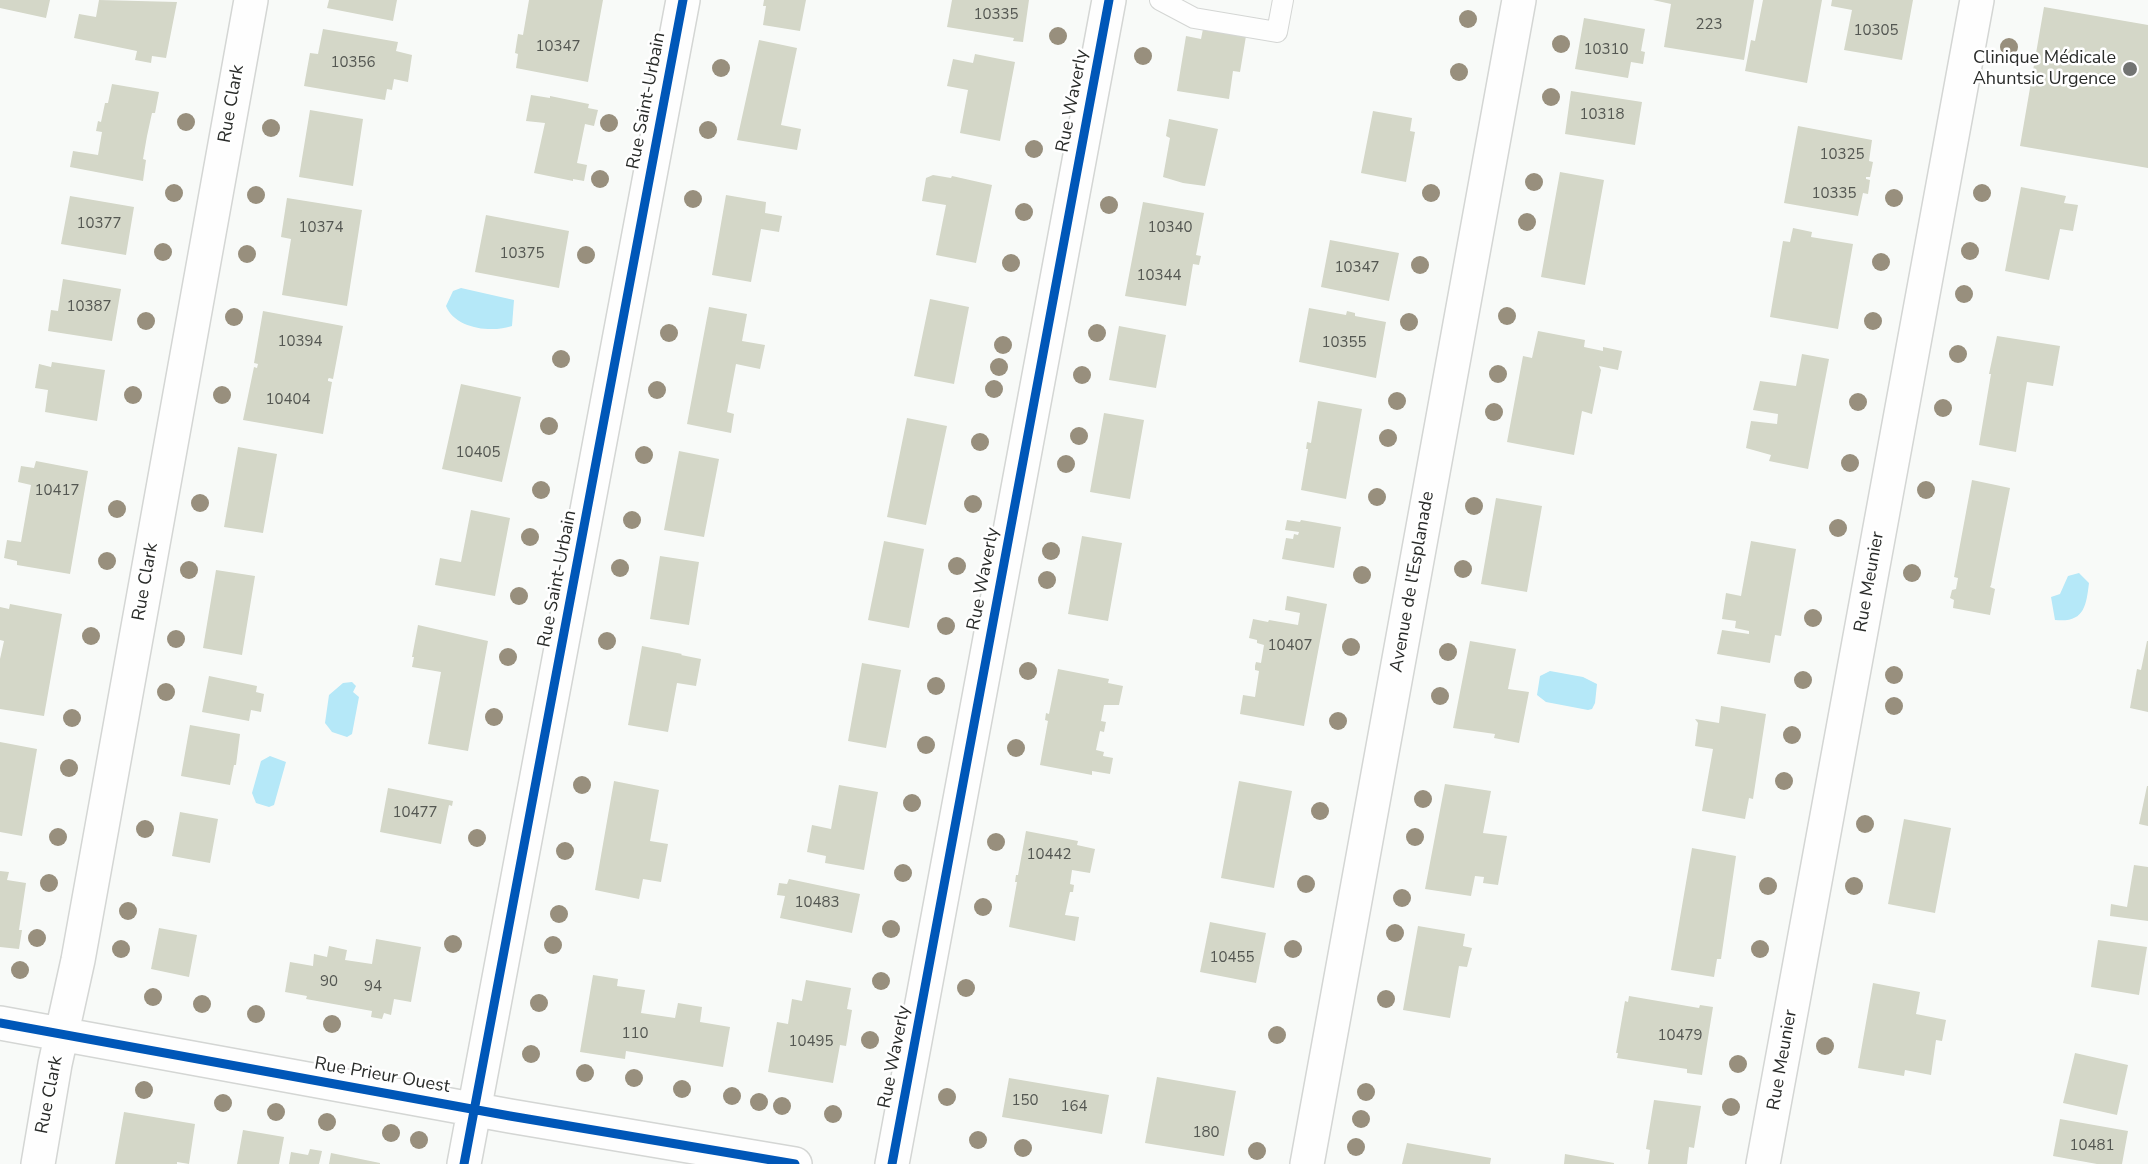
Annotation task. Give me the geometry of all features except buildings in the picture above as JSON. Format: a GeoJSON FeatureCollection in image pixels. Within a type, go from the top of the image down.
{"type":"FeatureCollection","features":[{"type":"Feature","properties":{"kind":"street","name":"Rue Clark"},"geometry":{"type":"LineString","coordinates":[[38,1164],[55,1064],[78,960],[251,0]]}},
{"type":"Feature","properties":{"kind":"street","name":"Rue Saint-Urbain"},"geometry":{"type":"LineString","coordinates":[[464,1164],[683,0]]}},
{"type":"Feature","properties":{"kind":"street","name":"Rue Waverly"},"geometry":{"type":"LineString","coordinates":[[892,1164],[1109,0]]}},
{"type":"Feature","properties":{"kind":"street","name":"Avenue de l'Esplanade"},"geometry":{"type":"LineString","coordinates":[[1306,1164],[1520,0]]}},
{"type":"Feature","properties":{"kind":"street","name":"Rue Meunier"},"geometry":{"type":"LineString","coordinates":[[1764,1164],[1977,0]]}},
{"type":"Feature","properties":{"kind":"street","name":"Rue Prieur Ouest"},"geometry":{"type":"LineString","coordinates":[[0,1023],[474,1109],[795,1164]]}},
{"type":"Feature","properties":{"kind":"lane"},"geometry":{"type":"LineString","coordinates":[[1160,0],[1164,0],[1194,18],[1277,32],[1283,0]]}},
{"type":"Feature","properties":{"kind":"water"},"geometry":{"type":"Polygon","coordinates":[[[461,288],[514,300],[512,326],[485,329],[457,320],[446,306],[453,291],[461,288]]]}},
{"type":"Feature","properties":{"kind":"water"},"geometry":{"type":"Polygon","coordinates":[[[2079,573],[2089,583],[2082,612],[2072,619],[2055,620],[2051,597],[2060,594],[2068,576],[2079,573]]]}},
{"type":"Feature","properties":{"kind":"water"},"geometry":{"type":"Polygon","coordinates":[[[1550,671],[1583,677],[1597,684],[1592,709],[1546,702],[1537,695],[1540,676],[1550,671]]]}},
{"type":"Feature","properties":{"kind":"water"},"geometry":{"type":"Polygon","coordinates":[[[352,682],[356,686],[353,692],[359,697],[352,734],[347,737],[332,732],[325,723],[329,695],[343,683],[352,682]]]}},
{"type":"Feature","properties":{"kind":"water"},"geometry":{"type":"Polygon","coordinates":[[[270,756],[286,762],[274,805],[269,807],[256,803],[252,793],[261,761],[270,756]]]}},
{"type":"Feature","properties":{"kind":"cycle path"},"geometry":{"type":"LineString","coordinates":[[464,1164],[683,0]]}},
{"type":"Feature","properties":{"kind":"cycle path"},"geometry":{"type":"LineString","coordinates":[[892,1164],[1109,0]]}},
{"type":"Feature","properties":{"kind":"cycle path"},"geometry":{"type":"LineString","coordinates":[[0,1023],[510,1116],[795,1164]]}},
{"type":"Feature","properties":{"kind":"place","name":"Clinique Médicale Ahuntsic Urgence"},"geometry":{"type":"Point","coordinates":[2130,69]}}]}
